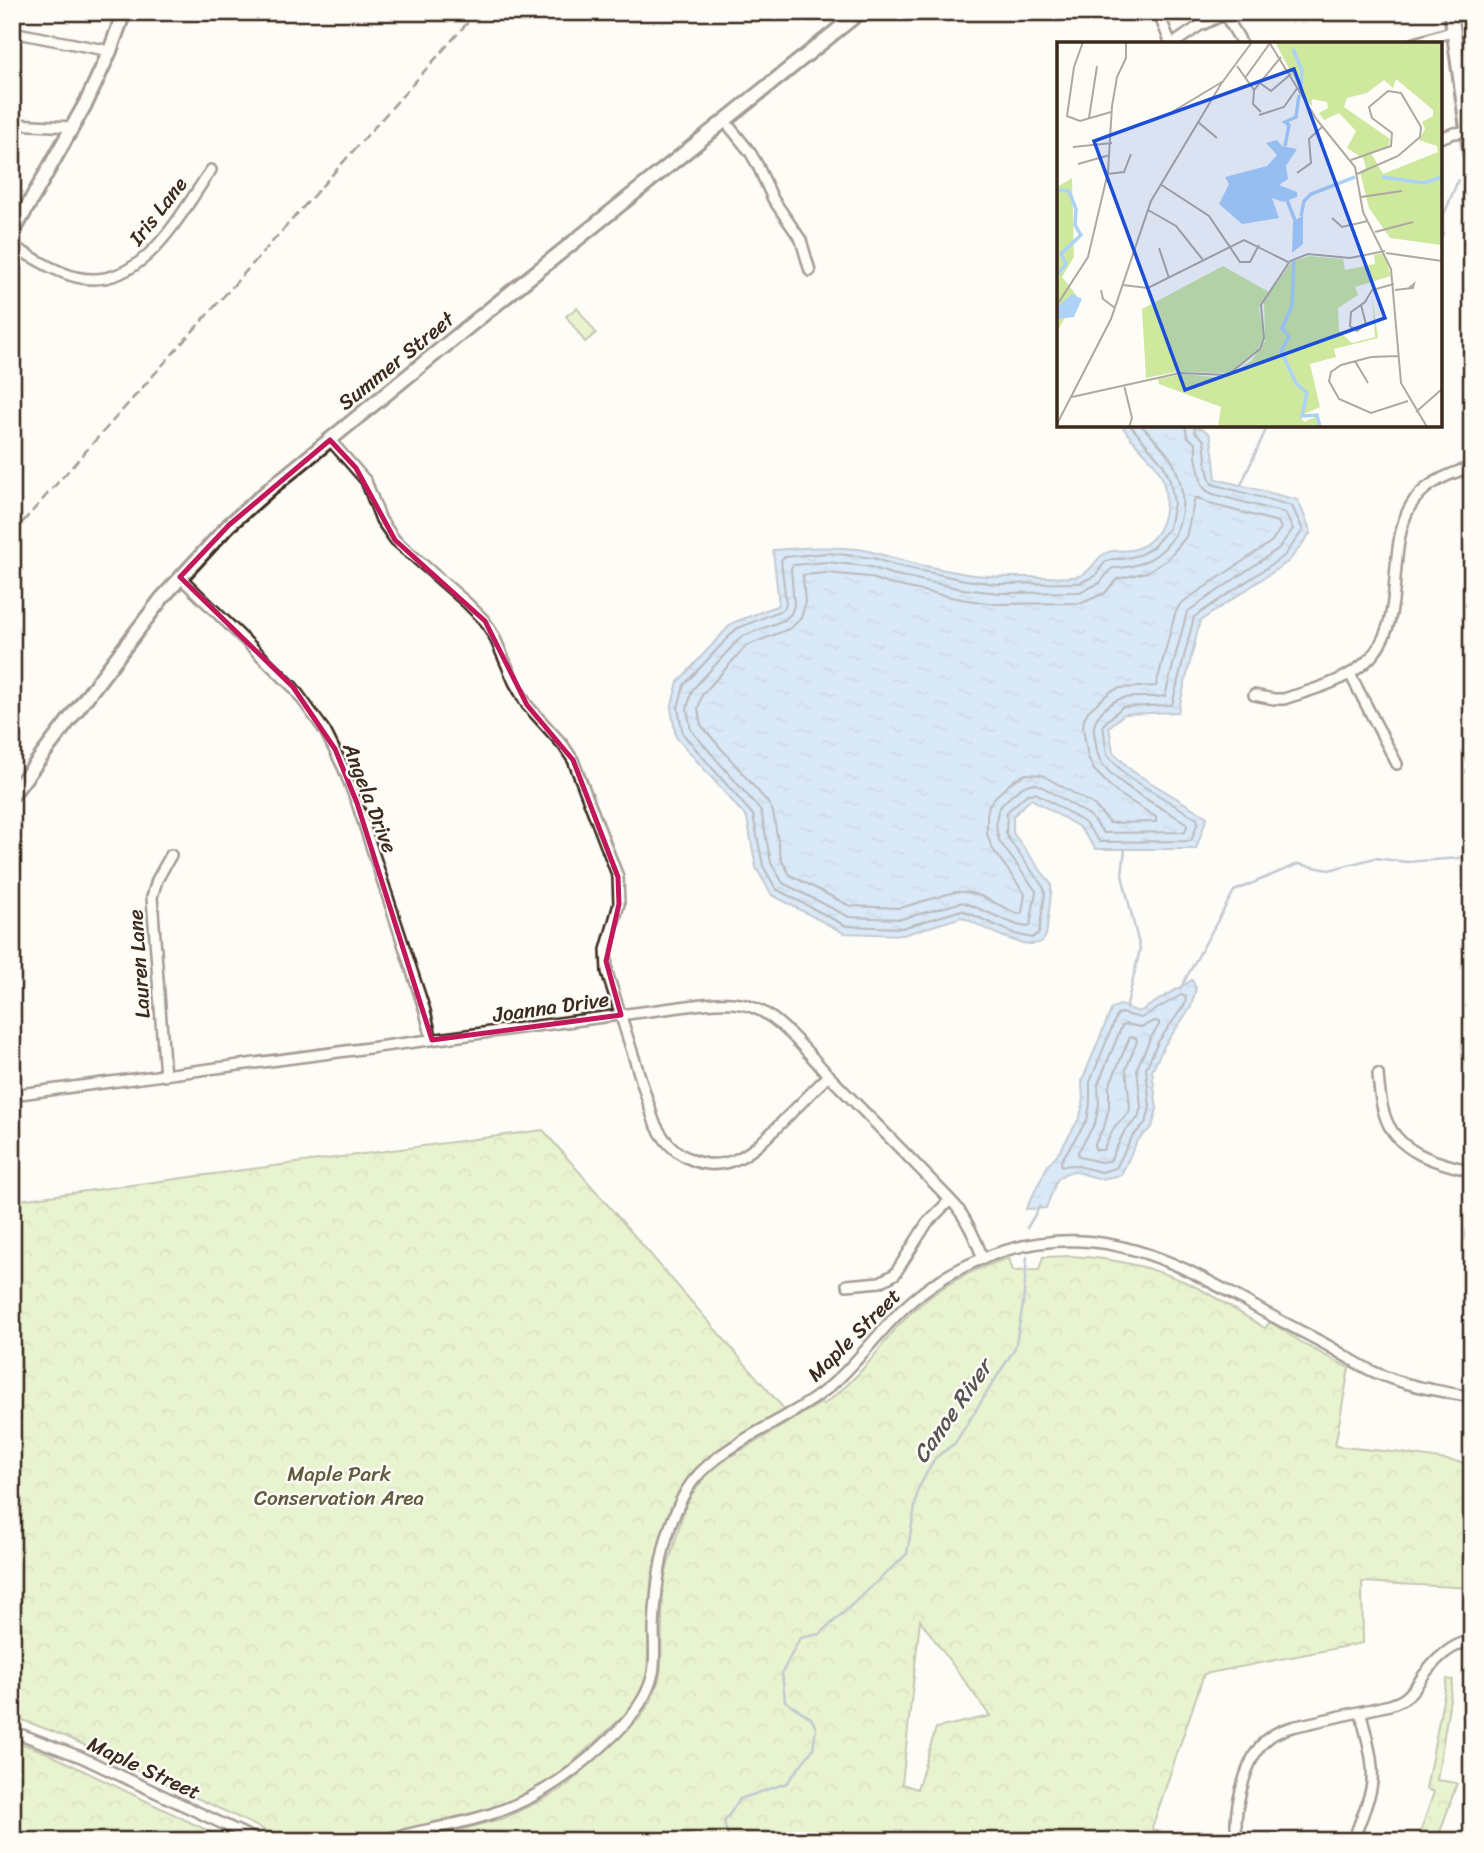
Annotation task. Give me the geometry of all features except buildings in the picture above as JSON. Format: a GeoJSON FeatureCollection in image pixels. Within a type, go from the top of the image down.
{"type":"FeatureCollection","features":[{"type":"Feature","properties":{"kind":"main road"},"geometry":{"type":"LineString","coordinates":[[12,234],[99,76],[124,12]]}},
{"type":"Feature","properties":{"kind":"main road","name":"Summer Street"},"geometry":{"type":"LineString","coordinates":[[12,795],[162,598],[239,516],[860,12]]}},
{"type":"Feature","properties":{"kind":"main road"},"geometry":{"type":"LineString","coordinates":[[1451,12],[1472,165]]}},
{"type":"Feature","properties":{"kind":"street"},"geometry":{"type":"LineString","coordinates":[[1158,12],[1171,42]]}},
{"type":"Feature","properties":{"kind":"street"},"geometry":{"type":"LineString","coordinates":[[1175,42],[1199,26],[1228,14],[1241,42]]}},
{"type":"Feature","properties":{"kind":"street"},"geometry":{"type":"LineString","coordinates":[[1418,42],[1454,31]]}},
{"type":"Feature","properties":{"kind":"street"},"geometry":{"type":"LineString","coordinates":[[12,32],[110,51]]}},
{"type":"Feature","properties":{"kind":"street"},"geometry":{"type":"LineString","coordinates":[[725,121],[750,152],[774,199],[802,240],[810,271]]}},
{"type":"Feature","properties":{"kind":"street"},"geometry":{"type":"LineString","coordinates":[[12,124],[73,127]]}},
{"type":"Feature","properties":{"kind":"street"},"geometry":{"type":"LineString","coordinates":[[1442,137],[1467,132]]}},
{"type":"Feature","properties":{"kind":"street","name":"Iris Lane"},"geometry":{"type":"LineString","coordinates":[[12,246],[73,276],[102,277],[120,273],[140,262],[157,245],[211,170]]}},
{"type":"Feature","properties":{"kind":"street"},"geometry":{"type":"LineString","coordinates":[[330,440],[366,481],[382,520],[395,540],[485,621],[498,643],[520,694],[563,745],[575,765],[618,877],[619,904],[606,950],[607,972],[651,1113],[661,1135],[672,1148],[688,1158],[698,1162],[723,1164],[740,1158],[755,1147],[829,1076]]}},
{"type":"Feature","properties":{"kind":"street"},"geometry":{"type":"LineString","coordinates":[[1254,695],[1284,699],[1350,674],[1371,658],[1383,640],[1392,611],[1401,528],[1409,510],[1417,497],[1435,481],[1472,467]]}},
{"type":"Feature","properties":{"kind":"street","name":"Angela Drive"},"geometry":{"type":"LineString","coordinates":[[180,577],[293,687],[335,749],[357,803],[432,1040]]}},
{"type":"Feature","properties":{"kind":"street"},"geometry":{"type":"LineString","coordinates":[[1350,674],[1398,764]]}},
{"type":"Feature","properties":{"kind":"street","name":"Lauren Lane"},"geometry":{"type":"LineString","coordinates":[[165,1076],[152,897],[157,880],[172,855]]}},
{"type":"Feature","properties":{"kind":"street","name":"Joanna Drive"},"geometry":{"type":"LineString","coordinates":[[12,1095],[723,1002],[745,1005],[775,1020],[950,1200],[966,1219],[983,1259]]}},
{"type":"Feature","properties":{"kind":"street"},"geometry":{"type":"LineString","coordinates":[[1378,1074],[1382,1107],[1387,1121],[1410,1150],[1435,1162],[1472,1171]]}},
{"type":"Feature","properties":{"kind":"street"},"geometry":{"type":"LineString","coordinates":[[847,1284],[880,1282],[895,1274],[926,1223],[950,1200]]}},
{"type":"Feature","properties":{"kind":"street","name":"Maple Street"},"geometry":{"type":"LineString","coordinates":[[379,1841],[508,1808],[568,1776],[607,1742],[632,1715],[649,1688],[654,1666],[657,1579],[660,1566],[686,1492],[700,1472],[718,1456],[799,1409],[832,1385],[856,1362],[895,1316],[920,1294],[942,1279],[983,1259],[1009,1249],[1051,1242],[1104,1243],[1132,1249],[1206,1280],[1371,1371],[1423,1388],[1472,1397]]}},
{"type":"Feature","properties":{"kind":"street"},"geometry":{"type":"LineString","coordinates":[[1238,1841],[1235,1820],[1237,1805],[1250,1763],[1273,1734],[1292,1727],[1361,1713],[1405,1698],[1440,1656],[1463,1642],[1472,1640]]}},
{"type":"Feature","properties":{"kind":"street"},"geometry":{"type":"LineString","coordinates":[[1353,1841],[1372,1777],[1361,1713]]}},
{"type":"Feature","properties":{"kind":"street","name":"Maple Street"},"geometry":{"type":"LineString","coordinates":[[12,1731],[81,1757],[259,1841]]}},
{"type":"Feature","properties":{"kind":"highlighted area"},"geometry":{"type":"Polygon","coordinates":[[[330,440],[356,468],[395,540],[485,621],[527,705],[573,760],[618,877],[619,904],[606,961],[621,1015],[432,1040],[357,803],[335,749],[293,687],[180,577],[229,525],[330,440]]]}},
{"type":"Feature","properties":{"kind":"green space"},"geometry":{"type":"Polygon","coordinates":[[[577,308],[596,333],[585,342],[566,316],[577,308]]]}},
{"type":"Feature","properties":{"kind":"green space","name":"Maple Park Conservation Area"},"geometry":{"type":"Polygon","coordinates":[[[543,1130],[785,1410],[710,1455],[690,1475],[678,1493],[651,1579],[647,1677],[637,1700],[628,1712],[556,1777],[501,1806],[346,1841],[288,1841],[67,1737],[12,1716],[12,1201],[543,1130]]]}},
{"type":"Feature","properties":{"kind":"green space"},"geometry":{"type":"Polygon","coordinates":[[[1043,1257],[1104,1259],[1169,1275],[1200,1289],[1265,1328],[1270,1322],[1307,1346],[1349,1368],[1335,1446],[1472,1464],[1472,1588],[1362,1582],[1363,1643],[1204,1674],[1152,1828],[1159,1841],[419,1841],[504,1818],[544,1799],[566,1786],[639,1719],[651,1701],[661,1668],[663,1583],[684,1510],[691,1495],[706,1476],[725,1460],[821,1403],[823,1405],[857,1375],[910,1314],[935,1293],[963,1276],[1009,1258],[1013,1271],[1039,1270],[1043,1257]],[[920,1620],[902,1784],[917,1789],[936,1728],[990,1716],[920,1620]]]}},
{"type":"Feature","properties":{"kind":"green space"},"geometry":{"type":"Polygon","coordinates":[[[1447,1679],[1453,1680],[1437,1780],[1457,1783],[1437,1841],[1417,1841],[1434,1792],[1426,1789],[1447,1679]]]}},
{"type":"Feature","properties":{"kind":"green space"},"geometry":{"type":"Polygon","coordinates":[[[12,1740],[45,1752],[229,1841],[12,1841],[12,1740]]]}},
{"type":"Feature","properties":{"kind":"water"},"geometry":{"type":"Polygon","coordinates":[[[1123,427],[1195,427],[1204,430],[1211,437],[1216,479],[1298,500],[1311,532],[1289,561],[1200,621],[1178,712],[1124,714],[1109,727],[1113,752],[1132,771],[1207,817],[1196,849],[1096,849],[1079,827],[1031,799],[1013,816],[1013,833],[1051,884],[1046,934],[1038,943],[1028,944],[1004,937],[962,917],[903,935],[844,933],[772,895],[756,868],[747,818],[676,737],[671,708],[678,682],[732,623],[779,605],[773,550],[826,547],[858,549],[930,567],[986,576],[1081,575],[1106,553],[1135,549],[1146,543],[1159,530],[1165,513],[1161,476],[1123,427]]]}},
{"type":"Feature","properties":{"kind":"water"},"geometry":{"type":"Polygon","coordinates":[[[1192,980],[1196,988],[1191,1007],[1164,1046],[1152,1071],[1157,1109],[1152,1127],[1137,1141],[1121,1175],[1101,1179],[1073,1171],[1064,1174],[1057,1180],[1046,1208],[1026,1209],[1048,1165],[1060,1151],[1080,1117],[1083,1103],[1082,1081],[1112,1008],[1120,1005],[1139,1012],[1192,980]]]}},
{"type":"Feature","properties":{"kind":"waterway","name":"Canoe River"},"geometry":{"type":"LineString","coordinates":[[1442,235],[1443,217],[1458,180]]}},
{"type":"Feature","properties":{"kind":"waterway","name":"Canoe River"},"geometry":{"type":"LineString","coordinates":[[1241,485],[1267,427]]}},
{"type":"Feature","properties":{"kind":"waterway","name":"Canoe River"},"geometry":{"type":"LineString","coordinates":[[1125,849],[1122,875],[1140,949],[1126,1009]]}},
{"type":"Feature","properties":{"kind":"waterway"},"geometry":{"type":"LineString","coordinates":[[1180,989],[1234,891],[1298,864],[1329,870],[1375,858],[1407,862],[1472,857]]}},
{"type":"Feature","properties":{"kind":"waterway","name":"Canoe River"},"geometry":{"type":"LineString","coordinates":[[1027,1228],[1040,1206]]}},
{"type":"Feature","properties":{"kind":"waterway","name":"Canoe River"},"geometry":{"type":"LineString","coordinates":[[729,1841],[724,1822],[740,1799],[787,1783],[813,1749],[816,1728],[811,1718],[785,1701],[782,1673],[800,1638],[820,1634],[907,1554],[918,1489],[935,1458],[955,1443],[1015,1348],[1023,1305],[1027,1257]]}},
{"type":"Feature","properties":{"kind":"railway"},"geometry":{"type":"LineString","coordinates":[[12,534],[477,12]]}}]}
